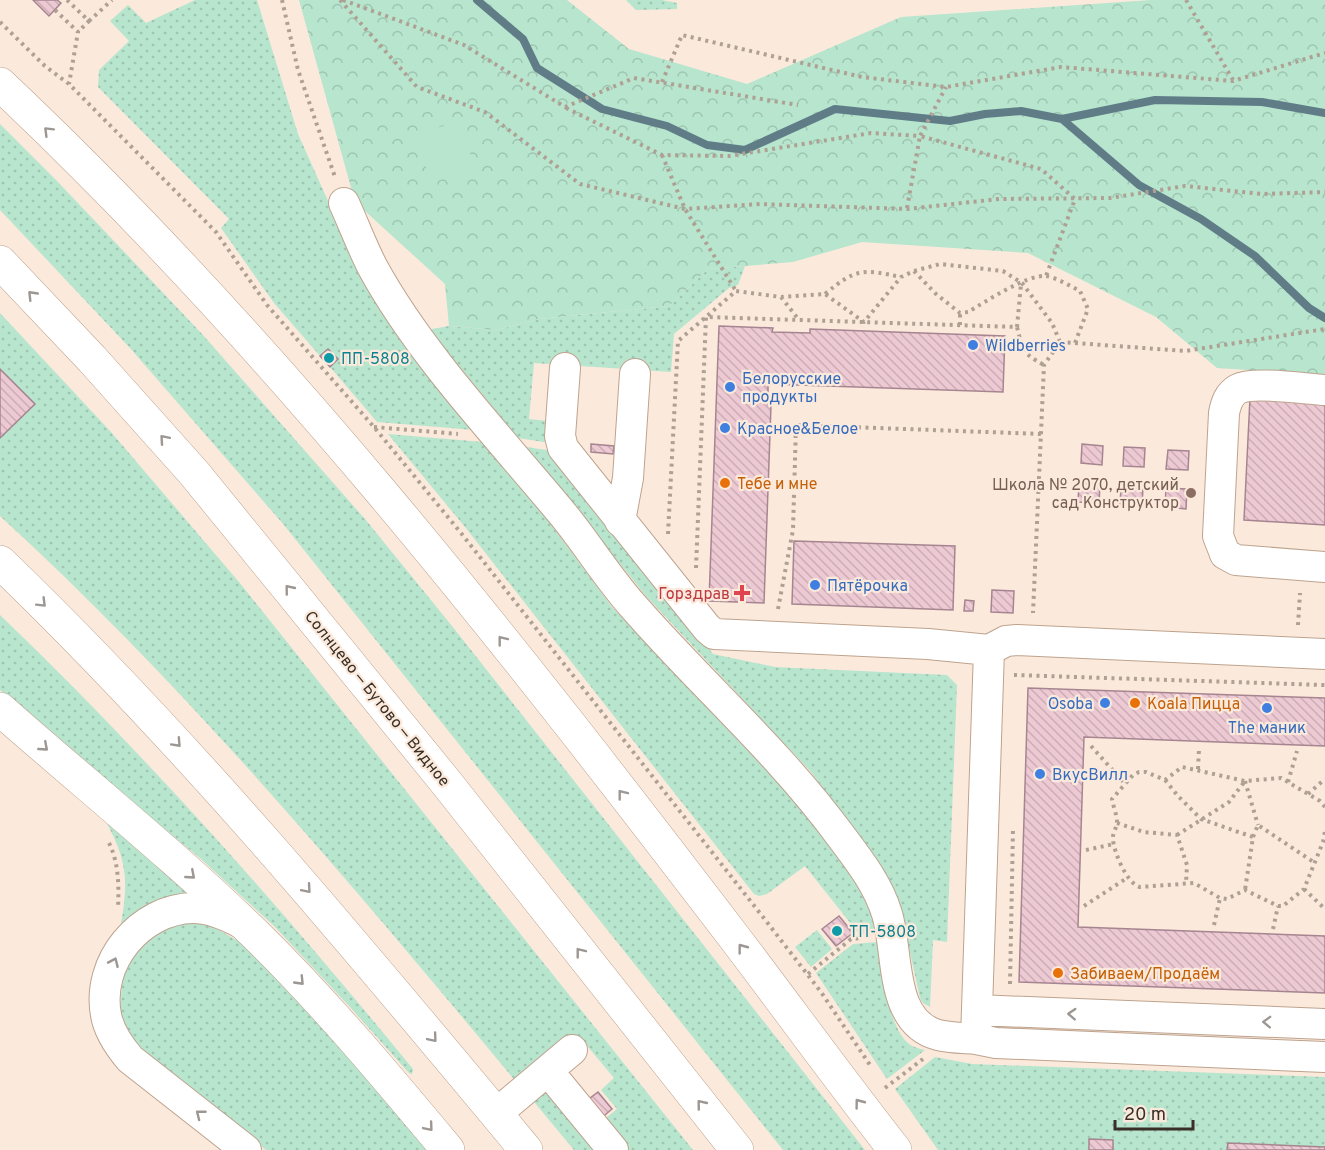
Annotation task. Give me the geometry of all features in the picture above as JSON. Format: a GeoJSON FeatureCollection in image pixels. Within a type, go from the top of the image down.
{"type":"FeatureCollection","features":[{"type":"Feature","properties":{"kind":"main road"},"geometry":{"type":"LineString","coordinates":[[0,84],[90,172],[202,290],[383,493],[734,937],[894,1150]]}},
{"type":"Feature","properties":{"kind":"main road","name":"Солнцево — Бутово — Видное"},"geometry":{"type":"LineString","coordinates":[[0,262],[92,359],[194,473],[430,762],[737,1150]]}},
{"type":"Feature","properties":{"kind":"main road"},"geometry":{"type":"LineString","coordinates":[[0,562],[103,665],[194,761],[354,943],[526,1150]]}},
{"type":"Feature","properties":{"kind":"main road"},"geometry":{"type":"LineString","coordinates":[[0,709],[246,926],[355,1040],[448,1150]]}},
{"type":"Feature","properties":{"kind":"street"},"geometry":{"type":"LineString","coordinates":[[344,203],[373,267],[403,316],[437,362],[567,518],[632,605],[795,777],[854,853],[878,891],[887,913],[905,1007],[912,1020],[923,1029],[938,1035],[996,1043],[1325,1057]]}},
{"type":"Feature","properties":{"kind":"street"},"geometry":{"type":"LineString","coordinates":[[565,368],[560,436],[563,448],[665,578],[714,634],[928,644],[988,662]]}},
{"type":"Feature","properties":{"kind":"street"},"geometry":{"type":"LineString","coordinates":[[620,521],[628,478],[635,374]]}},
{"type":"Feature","properties":{"kind":"street"},"geometry":{"type":"LineString","coordinates":[[1313,567],[1241,561],[1231,558],[1222,548],[1218,536],[1224,413],[1233,392],[1246,386],[1325,390]]}},
{"type":"Feature","properties":{"kind":"street"},"geometry":{"type":"LineString","coordinates":[[976,1039],[988,662],[1006,641],[1311,653]]}},
{"type":"Feature","properties":{"kind":"street"},"geometry":{"type":"LineString","coordinates":[[246,926],[217,912],[194,908],[179,910],[150,920],[127,939],[118,953],[111,967],[105,999],[110,1030],[118,1045],[130,1059],[246,1150]]}},
{"type":"Feature","properties":{"kind":"street"},"geometry":{"type":"LineString","coordinates":[[977,1010],[1325,1024]]}},
{"type":"Feature","properties":{"kind":"street"},"geometry":{"type":"LineString","coordinates":[[496,1113],[572,1050]]}},
{"type":"Feature","properties":{"kind":"street"},"geometry":{"type":"LineString","coordinates":[[548,1071],[613,1150]]}},
{"type":"Feature","properties":{"kind":"path"},"geometry":{"type":"LineString","coordinates":[[67,0],[89,21]]}},
{"type":"Feature","properties":{"kind":"path"},"geometry":{"type":"LineString","coordinates":[[69,84],[78,32],[112,0]]}},
{"type":"Feature","properties":{"kind":"path"},"geometry":{"type":"LineString","coordinates":[[282,0],[298,70],[344,203]]}},
{"type":"Feature","properties":{"kind":"path"},"geometry":{"type":"LineString","coordinates":[[341,0],[464,45],[566,107],[662,155],[729,156],[871,133],[920,136],[1041,169],[1075,198]]}},
{"type":"Feature","properties":{"kind":"path"},"geometry":{"type":"LineString","coordinates":[[341,0],[417,87],[484,112],[580,184],[685,209],[760,204],[907,209],[999,199],[1110,198],[1185,186],[1262,194],[1325,192]]}},
{"type":"Feature","properties":{"kind":"path"},"geometry":{"type":"LineString","coordinates":[[1186,0],[1233,81]]}},
{"type":"Feature","properties":{"kind":"path"},"geometry":{"type":"LineString","coordinates":[[55,10],[78,32]]}},
{"type":"Feature","properties":{"kind":"path"},"geometry":{"type":"LineString","coordinates":[[662,82],[682,35],[862,77],[946,87],[1061,67],[1233,81],[1325,53]]}},
{"type":"Feature","properties":{"kind":"path"},"geometry":{"type":"LineString","coordinates":[[566,107],[634,78],[798,105]]}},
{"type":"Feature","properties":{"kind":"path"},"geometry":{"type":"LineString","coordinates":[[907,209],[920,136],[946,87]]}},
{"type":"Feature","properties":{"kind":"path"},"geometry":{"type":"LineString","coordinates":[[662,155],[685,209],[736,291]]}},
{"type":"Feature","properties":{"kind":"path"},"geometry":{"type":"LineString","coordinates":[[1046,276],[1075,198]]}},
{"type":"Feature","properties":{"kind":"path"},"geometry":{"type":"LineString","coordinates":[[864,322],[901,277],[940,264],[1003,271],[1022,283],[1052,323],[1060,342]]}},
{"type":"Feature","properties":{"kind":"path"},"geometry":{"type":"LineString","coordinates":[[665,578],[678,341],[736,291],[781,297],[825,294],[844,278],[869,270],[901,277]]}},
{"type":"Feature","properties":{"kind":"path"},"geometry":{"type":"LineString","coordinates":[[914,271],[936,294],[960,313],[968,312],[1022,283],[1046,276],[1080,291],[1088,309],[1075,343]]}},
{"type":"Feature","properties":{"kind":"path"},"geometry":{"type":"LineString","coordinates":[[1022,283],[1017,327],[1027,356],[1044,365]]}},
{"type":"Feature","properties":{"kind":"path"},"geometry":{"type":"LineString","coordinates":[[825,294],[864,322]]}},
{"type":"Feature","properties":{"kind":"path"},"geometry":{"type":"LineString","coordinates":[[781,297],[799,320]]}},
{"type":"Feature","properties":{"kind":"path"},"geometry":{"type":"LineString","coordinates":[[960,313],[960,325]]}},
{"type":"Feature","properties":{"kind":"path"},"geometry":{"type":"LineString","coordinates":[[706,317],[1017,327]]}},
{"type":"Feature","properties":{"kind":"path"},"geometry":{"type":"LineString","coordinates":[[694,613],[706,317]]}},
{"type":"Feature","properties":{"kind":"path"},"geometry":{"type":"LineString","coordinates":[[1060,342],[1185,351],[1325,329]]}},
{"type":"Feature","properties":{"kind":"path"},"geometry":{"type":"LineString","coordinates":[[1032,641],[1044,365],[1060,342]]}},
{"type":"Feature","properties":{"kind":"path"},"geometry":{"type":"LineString","coordinates":[[778,603],[793,530],[796,425],[1041,434]]}},
{"type":"Feature","properties":{"kind":"path"},"geometry":{"type":"LineString","coordinates":[[1311,653],[1313,567]]}},
{"type":"Feature","properties":{"kind":"path"},"geometry":{"type":"LineString","coordinates":[[988,662],[1325,685]]}},
{"type":"Feature","properties":{"kind":"path"},"geometry":{"type":"LineString","coordinates":[[1091,746],[1125,784]]}},
{"type":"Feature","properties":{"kind":"path"},"geometry":{"type":"LineString","coordinates":[[1198,769],[1199,749]]}},
{"type":"Feature","properties":{"kind":"path"},"geometry":{"type":"LineString","coordinates":[[1288,782],[1297,751]]}},
{"type":"Feature","properties":{"kind":"path"},"geometry":{"type":"LineString","coordinates":[[1165,780],[1182,767],[1245,781],[1281,778],[1325,807]]}},
{"type":"Feature","properties":{"kind":"path"},"geometry":{"type":"LineString","coordinates":[[1245,890],[1227,899],[1220,898],[1194,883],[1134,886],[1127,878],[1112,837],[1117,823],[1112,799],[1133,775],[1146,772],[1165,780],[1201,819],[1253,837]]}},
{"type":"Feature","properties":{"kind":"path"},"geometry":{"type":"LineString","coordinates":[[1308,794],[1325,779]]}},
{"type":"Feature","properties":{"kind":"path"},"geometry":{"type":"LineString","coordinates":[[1117,823],[1144,832],[1177,835],[1229,802],[1245,781]]}},
{"type":"Feature","properties":{"kind":"path"},"geometry":{"type":"LineString","coordinates":[[1245,781],[1258,825],[1253,837],[1245,890]]}},
{"type":"Feature","properties":{"kind":"path"},"geometry":{"type":"LineString","coordinates":[[1258,825],[1315,863]]}},
{"type":"Feature","properties":{"kind":"path"},"geometry":{"type":"LineString","coordinates":[[1009,1011],[1014,827]]}},
{"type":"Feature","properties":{"kind":"path"},"geometry":{"type":"LineString","coordinates":[[1245,890],[1278,906],[1283,906],[1304,889],[1324,842],[1325,831]]}},
{"type":"Feature","properties":{"kind":"path"},"geometry":{"type":"LineString","coordinates":[[1177,835],[1187,865],[1186,884]]}},
{"type":"Feature","properties":{"kind":"path"},"geometry":{"type":"LineString","coordinates":[[1086,850],[1114,844]]}},
{"type":"Feature","properties":{"kind":"path"},"geometry":{"type":"LineString","coordinates":[[1084,906],[1127,878]]}},
{"type":"Feature","properties":{"kind":"path"},"geometry":{"type":"LineString","coordinates":[[1304,889],[1325,909]]}},
{"type":"Feature","properties":{"kind":"path"},"geometry":{"type":"LineString","coordinates":[[1214,925],[1220,898]]}},
{"type":"Feature","properties":{"kind":"path"},"geometry":{"type":"LineString","coordinates":[[1273,928],[1278,906]]}},
{"type":"Feature","properties":{"kind":"path"},"geometry":{"type":"LineString","coordinates":[[808,974],[851,939],[892,936]]}},
{"type":"Feature","properties":{"kind":"path"},"geometry":{"type":"LineString","coordinates":[[885,1088],[930,1054],[938,1035]]}},
{"type":"Feature","properties":{"kind":"green space"},"geometry":{"type":"Polygon","coordinates":[[[195,0],[257,0],[298,134],[368,290],[399,338],[474,430],[377,422],[330,367],[337,359],[328,349],[320,356],[274,303],[221,228],[229,219],[98,87],[99,70],[129,41],[110,21],[128,5],[146,23],[195,0]]]}},
{"type":"Feature","properties":{"kind":"green space"},"geometry":{"type":"Polygon","coordinates":[[[299,0],[567,0],[629,49],[747,84],[901,17],[1151,0],[1325,0],[1325,375],[1217,368],[1156,317],[1028,253],[862,242],[793,262],[708,269],[669,306],[539,319],[496,330],[449,326],[445,284],[355,202],[299,0]]]}},
{"type":"Feature","properties":{"kind":"green space"},"geometry":{"type":"Polygon","coordinates":[[[626,0],[662,0],[677,3],[677,9],[636,10],[626,0]]]}},
{"type":"Feature","properties":{"kind":"green space"},"geometry":{"type":"Polygon","coordinates":[[[464,122],[474,173],[429,182],[419,131],[464,122]]]}},
{"type":"Feature","properties":{"kind":"green space"},"geometry":{"type":"Polygon","coordinates":[[[0,124],[203,335],[365,519],[865,1150],[783,1150],[284,525],[130,348],[0,210],[0,124]]]}},
{"type":"Feature","properties":{"kind":"green space"},"geometry":{"type":"Polygon","coordinates":[[[745,266],[738,285],[729,288],[674,334],[671,372],[534,363],[529,419],[548,421],[550,443],[518,438],[430,331],[449,326],[496,330],[539,319],[669,306],[708,269],[745,266]]]}},
{"type":"Feature","properties":{"kind":"green space"},"geometry":{"type":"Polygon","coordinates":[[[0,313],[111,432],[239,582],[693,1150],[625,1150],[601,1122],[617,1109],[601,1090],[614,1078],[578,1035],[518,1084],[269,791],[138,650],[0,516],[0,438],[34,404],[0,369],[0,313]]]}},
{"type":"Feature","properties":{"kind":"green space"},"geometry":{"type":"Polygon","coordinates":[[[388,434],[483,442],[546,518],[612,607],[825,834],[864,893],[872,915],[875,933],[859,934],[805,866],[767,894],[759,896],[754,894],[465,527],[388,434]]]}},
{"type":"Feature","properties":{"kind":"green space"},"geometry":{"type":"Polygon","coordinates":[[[526,447],[554,451],[713,654],[775,667],[947,675],[957,685],[947,942],[933,940],[930,1007],[920,998],[899,902],[875,856],[810,771],[646,596],[526,447]]]}},
{"type":"Feature","properties":{"kind":"green space"},"geometry":{"type":"Polygon","coordinates":[[[0,615],[109,723],[213,836],[364,1010],[413,1069],[412,1074],[274,926],[201,859],[61,744],[0,690],[0,615]]]}},
{"type":"Feature","properties":{"kind":"green space"},"geometry":{"type":"Polygon","coordinates":[[[106,822],[194,897],[120,930],[125,874],[119,850],[106,822]]]}},
{"type":"Feature","properties":{"kind":"green space"},"geometry":{"type":"Polygon","coordinates":[[[183,922],[208,924],[238,941],[351,1059],[428,1150],[266,1150],[145,1055],[127,1032],[122,1020],[120,1006],[123,976],[137,947],[156,931],[183,922]]]}},
{"type":"Feature","properties":{"kind":"green space"},"geometry":{"type":"Polygon","coordinates":[[[817,930],[832,949],[811,967],[795,947],[817,930]]]}},
{"type":"Feature","properties":{"kind":"green space"},"geometry":{"type":"Polygon","coordinates":[[[877,942],[891,1014],[904,1039],[912,1046],[925,1050],[887,1079],[816,973],[853,944],[877,942]]]}},
{"type":"Feature","properties":{"kind":"green space"},"geometry":{"type":"Polygon","coordinates":[[[935,1057],[972,1064],[1325,1077],[1325,1150],[938,1150],[895,1089],[935,1057]]]}},
{"type":"Feature","properties":{"kind":"green space"},"geometry":{"type":"Polygon","coordinates":[[[546,1083],[602,1150],[574,1150],[530,1097],[546,1083]]]}},
{"type":"Feature","properties":{"kind":"building"},"geometry":{"type":"Polygon","coordinates":[[[33,0],[57,0],[61,3],[49,16],[33,0]]]}},
{"type":"Feature","properties":{"kind":"building"},"geometry":{"type":"Polygon","coordinates":[[[719,326],[773,328],[772,332],[810,333],[810,329],[1005,336],[1003,392],[768,384],[768,405],[771,405],[764,603],[709,601],[719,326]]]}},
{"type":"Feature","properties":{"kind":"building","name":"ПП-5808"},"geometry":{"type":"Polygon","coordinates":[[[328,349],[338,359],[330,367],[320,356],[328,349]]]}},
{"type":"Feature","properties":{"kind":"building"},"geometry":{"type":"Polygon","coordinates":[[[0,369],[35,404],[0,438],[0,369]]]}},
{"type":"Feature","properties":{"kind":"building"},"geometry":{"type":"Polygon","coordinates":[[[1250,398],[1325,402],[1325,525],[1244,520],[1250,398]]]}},
{"type":"Feature","properties":{"kind":"building"},"geometry":{"type":"Polygon","coordinates":[[[591,444],[614,446],[613,454],[591,452],[591,444]]]}},
{"type":"Feature","properties":{"kind":"building"},"geometry":{"type":"Polygon","coordinates":[[[1082,444],[1103,446],[1102,465],[1081,463],[1082,444]]]}},
{"type":"Feature","properties":{"kind":"building"},"geometry":{"type":"Polygon","coordinates":[[[1124,447],[1145,448],[1144,467],[1123,466],[1124,447]]]}},
{"type":"Feature","properties":{"kind":"building"},"geometry":{"type":"Polygon","coordinates":[[[1168,450],[1189,451],[1188,470],[1166,469],[1168,450]]]}},
{"type":"Feature","properties":{"kind":"building"},"geometry":{"type":"Polygon","coordinates":[[[1079,483],[1100,484],[1099,503],[1078,502],[1079,483]]]}},
{"type":"Feature","properties":{"kind":"building"},"geometry":{"type":"Polygon","coordinates":[[[1121,486],[1143,487],[1142,506],[1120,505],[1121,486]]]}},
{"type":"Feature","properties":{"kind":"building"},"geometry":{"type":"Polygon","coordinates":[[[1166,488],[1187,489],[1186,509],[1165,507],[1166,488]]]}},
{"type":"Feature","properties":{"kind":"building"},"geometry":{"type":"Polygon","coordinates":[[[794,541],[955,546],[953,610],[792,604],[794,541]]]}},
{"type":"Feature","properties":{"kind":"building"},"geometry":{"type":"Polygon","coordinates":[[[992,590],[1014,591],[1013,613],[991,612],[992,590]]]}},
{"type":"Feature","properties":{"kind":"building"},"geometry":{"type":"Polygon","coordinates":[[[965,600],[974,601],[973,611],[964,611],[965,600]]]}},
{"type":"Feature","properties":{"kind":"building"},"geometry":{"type":"Polygon","coordinates":[[[1028,688],[1325,698],[1325,746],[1084,737],[1078,927],[1325,936],[1325,993],[1019,982],[1028,688]]]}},
{"type":"Feature","properties":{"kind":"building","name":"ТП-5808"},"geometry":{"type":"Polygon","coordinates":[[[839,916],[853,933],[836,946],[822,929],[839,916]]]}},
{"type":"Feature","properties":{"kind":"building"},"geometry":{"type":"Polygon","coordinates":[[[598,1092],[612,1109],[599,1120],[585,1102],[598,1092]]]}},
{"type":"Feature","properties":{"kind":"building"},"geometry":{"type":"Polygon","coordinates":[[[1089,1139],[1113,1140],[1113,1150],[1089,1150],[1089,1139]]]}},
{"type":"Feature","properties":{"kind":"building"},"geometry":{"type":"Polygon","coordinates":[[[1228,1143],[1325,1147],[1325,1150],[1227,1150],[1228,1143]]]}},
{"type":"Feature","properties":{"kind":"waterway"},"geometry":{"type":"LineString","coordinates":[[477,0],[523,39],[537,68],[602,109],[667,126],[707,145],[745,150],[835,109],[950,121],[985,114],[1021,111],[1062,119],[1155,100],[1262,102],[1325,113]]}},
{"type":"Feature","properties":{"kind":"waterway"},"geometry":{"type":"LineString","coordinates":[[1062,119],[1139,185],[1201,219],[1255,256],[1309,308],[1325,318]]}},
{"type":"Feature","properties":{"kind":"place","name":"Wildberries"},"geometry":{"type":"Point","coordinates":[973,345]}},
{"type":"Feature","properties":{"kind":"place","name":"ПП-5808"},"geometry":{"type":"Point","coordinates":[329,358]}},
{"type":"Feature","properties":{"kind":"place","name":"Белорусские продукты"},"geometry":{"type":"Point","coordinates":[730,387]}},
{"type":"Feature","properties":{"kind":"place","name":"Красное&Белое"},"geometry":{"type":"Point","coordinates":[725,428]}},
{"type":"Feature","properties":{"kind":"place","name":"Тебе и мне"},"geometry":{"type":"Point","coordinates":[725,483]}},
{"type":"Feature","properties":{"kind":"place","name":"Школа № 2070, детский сад Конструктор"},"geometry":{"type":"Point","coordinates":[1191,493]}},
{"type":"Feature","properties":{"kind":"place","name":"Пятёрочка"},"geometry":{"type":"Point","coordinates":[815,585]}},
{"type":"Feature","properties":{"kind":"place","name":"Горздрав"},"geometry":{"type":"Point","coordinates":[742,593]}},
{"type":"Feature","properties":{"kind":"place","name":"Osoba"},"geometry":{"type":"Point","coordinates":[1105,703]}},
{"type":"Feature","properties":{"kind":"place","name":"Koala Пицца"},"geometry":{"type":"Point","coordinates":[1135,703]}},
{"type":"Feature","properties":{"kind":"place","name":"The маник"},"geometry":{"type":"Point","coordinates":[1267,708]}},
{"type":"Feature","properties":{"kind":"place","name":"ВкусВилл"},"geometry":{"type":"Point","coordinates":[1040,774]}},
{"type":"Feature","properties":{"kind":"place","name":"ТП-5808"},"geometry":{"type":"Point","coordinates":[837,931]}},
{"type":"Feature","properties":{"kind":"place","name":"Забиваем/Продаём"},"geometry":{"type":"Point","coordinates":[1058,973]}}]}
